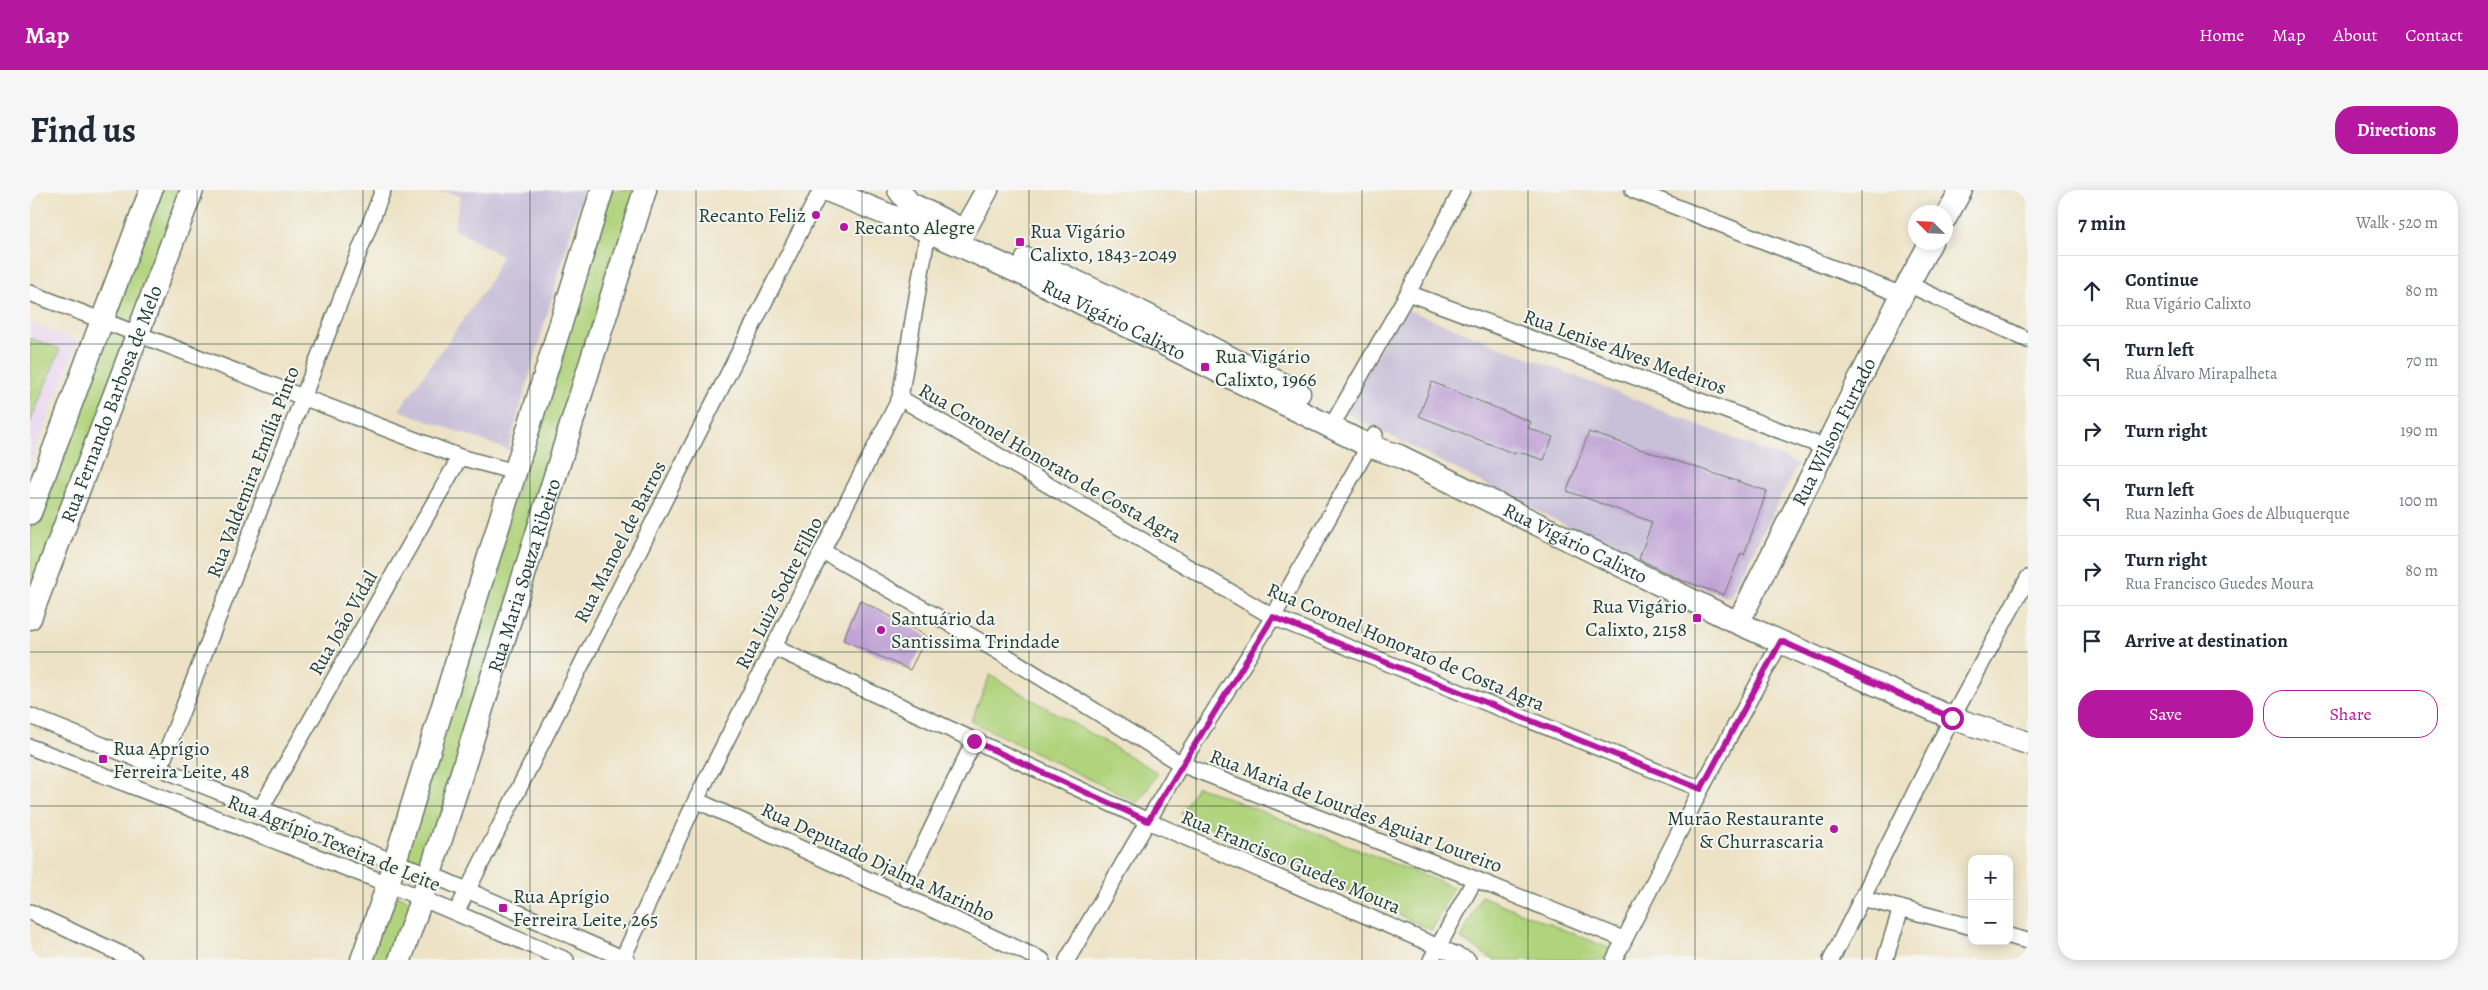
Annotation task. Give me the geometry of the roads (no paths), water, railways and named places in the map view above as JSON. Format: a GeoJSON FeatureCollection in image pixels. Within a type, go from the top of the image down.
{"type":"FeatureCollection","features":[{"type":"Feature","properties":{"kind":"street","name":"Rua Fernando Barbosa de Melo"},"geometry":{"type":"LineString","coordinates":[[30,513],[151,190]]}},
{"type":"Feature","properties":{"kind":"street","name":"Rua Fernando Barbosa de Melo"},"geometry":{"type":"LineString","coordinates":[[30,618],[136,333],[192,190]]}},
{"type":"Feature","properties":{"kind":"street","name":"Rua Valdemira Emília Pinto"},"geometry":{"type":"LineString","coordinates":[[160,768],[383,190]]}},
{"type":"Feature","properties":{"kind":"street","name":"Rua Maria Souza Ribeiro"},"geometry":{"type":"LineString","coordinates":[[362,960],[388,884],[602,190]]}},
{"type":"Feature","properties":{"kind":"street","name":"Rua Maria Souza Ribeiro"},"geometry":{"type":"LineString","coordinates":[[400,960],[430,874],[645,190]]}},
{"type":"Feature","properties":{"kind":"street","name":"Rua Manoel de Barros"},"geometry":{"type":"LineString","coordinates":[[456,913],[821,190]]}},
{"type":"Feature","properties":{"kind":"street","name":"Rua Vigário Calixto"},"geometry":{"type":"LineString","coordinates":[[827,190],[928,231],[1335,420]]}},
{"type":"Feature","properties":{"kind":"street","name":"Rua Vigário Calixto"},"geometry":{"type":"LineString","coordinates":[[899,190],[909,204],[1139,311],[1399,456],[1738,623],[1952,718],[2028,743]]}},
{"type":"Feature","properties":{"kind":"street"},"geometry":{"type":"LineString","coordinates":[[964,230],[987,190]]}},
{"type":"Feature","properties":{"kind":"street"},"geometry":{"type":"LineString","coordinates":[[1335,420],[1408,293],[1462,190]]}},
{"type":"Feature","properties":{"kind":"street"},"geometry":{"type":"LineString","coordinates":[[1633,190],[1905,289],[2028,340]]}},
{"type":"Feature","properties":{"kind":"street"},"geometry":{"type":"LineString","coordinates":[[1953,205],[1961,190]]}},
{"type":"Feature","properties":{"kind":"street","name":"Rua Luiz Sodre Filho"},"geometry":{"type":"LineString","coordinates":[[624,959],[696,800],[773,647],[824,552],[900,398],[928,231]]}},
{"type":"Feature","properties":{"kind":"street","name":"Rua Wilson Furtado"},"geometry":{"type":"LineString","coordinates":[[1738,623],[1905,289],[1927,250]]}},
{"type":"Feature","properties":{"kind":"street"},"geometry":{"type":"LineString","coordinates":[[30,293],[304,395],[460,456],[515,472]]}},
{"type":"Feature","properties":{"kind":"street","name":"Rua Lenise Alves Medeiros"},"geometry":{"type":"LineString","coordinates":[[1408,293],[1827,448]]}},
{"type":"Feature","properties":{"kind":"street","name":"Rua Coronel Honorato de Costa Agra"},"geometry":{"type":"LineString","coordinates":[[900,398],[1273,617],[1701,789]]}},
{"type":"Feature","properties":{"kind":"street"},"geometry":{"type":"LineString","coordinates":[[1067,960],[1181,764],[1273,617],[1372,440]]}},
{"type":"Feature","properties":{"kind":"street","name":"Rua João Vidal"},"geometry":{"type":"LineString","coordinates":[[261,808],[460,456]]}},
{"type":"Feature","properties":{"kind":"street","name":"Rua Maria de Lourdes Aguiar Loureiro"},"geometry":{"type":"LineString","coordinates":[[824,552],[1006,656],[1181,764],[1476,879],[1623,939]]}},
{"type":"Feature","properties":{"kind":"street"},"geometry":{"type":"LineString","coordinates":[[1831,960],[1952,718],[2028,578]]}},
{"type":"Feature","properties":{"kind":"street"},"geometry":{"type":"LineString","coordinates":[[1614,960],[1623,939],[1701,789],[1781,641]]}},
{"type":"Feature","properties":{"kind":"street","name":"Rua Francisco Guedes Moura"},"geometry":{"type":"LineString","coordinates":[[773,647],[1434,953],[1468,960]]}},
{"type":"Feature","properties":{"kind":"street","name":"Rua Agrípio Texeira de Leite"},"geometry":{"type":"LineString","coordinates":[[30,716],[394,862],[430,874],[624,959]]}},
{"type":"Feature","properties":{"kind":"street"},"geometry":{"type":"LineString","coordinates":[[907,880],[974,741]]}},
{"type":"Feature","properties":{"kind":"street","name":"Rua Agrípio Texeira de Leite"},"geometry":{"type":"LineString","coordinates":[[30,747],[388,884],[421,900],[566,960]]}},
{"type":"Feature","properties":{"kind":"street","name":"Rua Deputado Djalma Marinho"},"geometry":{"type":"LineString","coordinates":[[696,800],[1042,960]]}},
{"type":"Feature","properties":{"kind":"street"},"geometry":{"type":"LineString","coordinates":[[1434,953],[1476,879]]}},
{"type":"Feature","properties":{"kind":"street"},"geometry":{"type":"LineString","coordinates":[[1862,898],[1968,926]]}},
{"type":"Feature","properties":{"kind":"street"},"geometry":{"type":"LineString","coordinates":[[1885,960],[1900,908]]}},
{"type":"Feature","properties":{"kind":"street"},"geometry":{"type":"LineString","coordinates":[[30,912],[134,960]]}},
{"type":"Feature","properties":{"kind":"street"},"geometry":{"type":"LineString","coordinates":[[2013,937],[2028,941]]}},
{"type":"Feature","properties":{"kind":"place","name":"Recanto Feliz"},"geometry":{"type":"Point","coordinates":[816,215]}},
{"type":"Feature","properties":{"kind":"place","name":"Recanto Alegre"},"geometry":{"type":"Point","coordinates":[844,227]}},
{"type":"Feature","properties":{"kind":"place","name":"Rua Vigário Calixto, 1843-2049"},"geometry":{"type":"Point","coordinates":[1020,242]}},
{"type":"Feature","properties":{"kind":"place","name":"Rua Vigário Calixto, 1966"},"geometry":{"type":"Point","coordinates":[1205,367]}},
{"type":"Feature","properties":{"kind":"place","name":"Rua Vigário Calixto, 2158"},"geometry":{"type":"Point","coordinates":[1697,618]}},
{"type":"Feature","properties":{"kind":"place","name":"Santuário da Santissima Trindade"},"geometry":{"type":"Point","coordinates":[881,630]}},
{"type":"Feature","properties":{"kind":"place","name":"Rua Aprígio Ferreira Leite, 48"},"geometry":{"type":"Point","coordinates":[103,759]}},
{"type":"Feature","properties":{"kind":"place","name":"Murão Restaurante & Churrascaria"},"geometry":{"type":"Point","coordinates":[1834,829]}},
{"type":"Feature","properties":{"kind":"place","name":"Rua Aprígio Ferreira Leite, 265"},"geometry":{"type":"Point","coordinates":[503,908]}}]}
